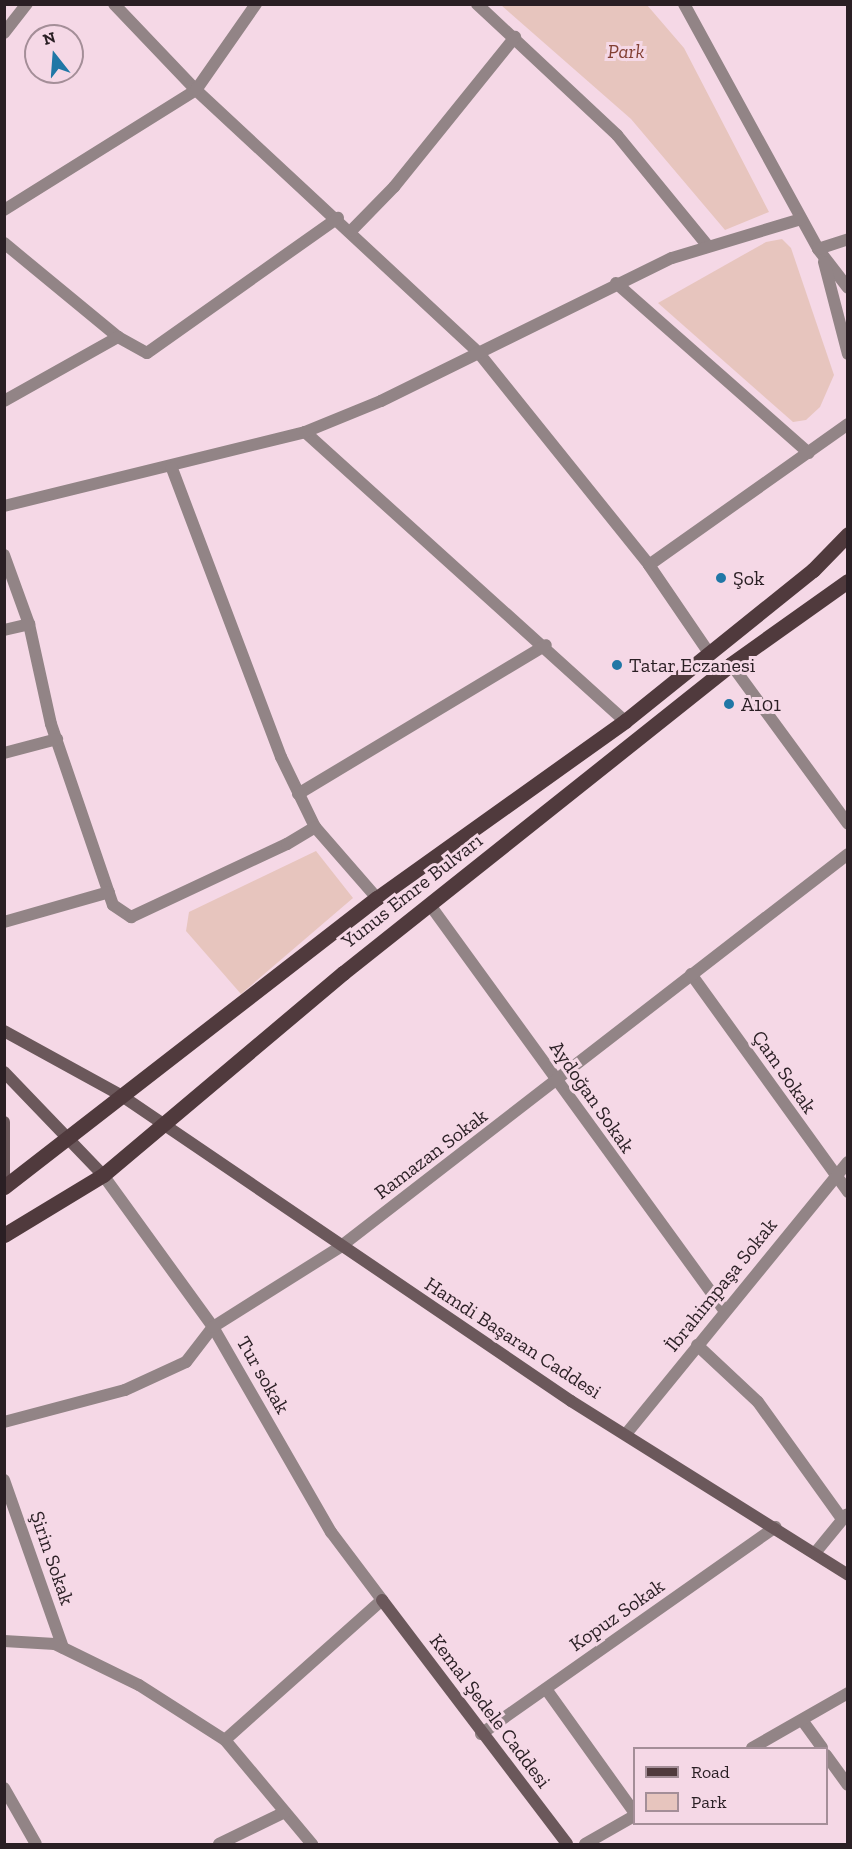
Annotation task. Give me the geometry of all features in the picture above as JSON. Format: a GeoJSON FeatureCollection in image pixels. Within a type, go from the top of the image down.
{"type":"FeatureCollection","features":[{"type":"Feature","properties":{"kind":"main road","name":"Yunus Emre Bulvarı"},"geometry":{"type":"LineString","coordinates":[[4,1187],[68,1141],[122,1096],[377,898],[625,721],[813,570],[848,534]]}},
{"type":"Feature","properties":{"kind":"main road","name":"Yunus Emre Bulvarı"},"geometry":{"type":"LineString","coordinates":[[4,1235],[103,1175],[430,905],[731,664],[848,581]]}},
{"type":"Feature","properties":{"kind":"street"},"geometry":{"type":"LineString","coordinates":[[4,33],[27,4]]}},
{"type":"Feature","properties":{"kind":"street"},"geometry":{"type":"LineString","coordinates":[[114,4],[196,90],[338,218],[478,352],[649,565],[709,653]]}},
{"type":"Feature","properties":{"kind":"street"},"geometry":{"type":"LineString","coordinates":[[4,210],[196,90],[256,4]]}},
{"type":"Feature","properties":{"kind":"street"},"geometry":{"type":"LineString","coordinates":[[477,4],[617,135],[707,245]]}},
{"type":"Feature","properties":{"kind":"street"},"geometry":{"type":"LineString","coordinates":[[684,4],[821,254],[848,288]]}},
{"type":"Feature","properties":{"kind":"street"},"geometry":{"type":"LineString","coordinates":[[351,231],[394,187],[514,37]]}},
{"type":"Feature","properties":{"kind":"street"},"geometry":{"type":"LineString","coordinates":[[4,243],[137,351],[157,350],[338,218]]}},
{"type":"Feature","properties":{"kind":"street"},"geometry":{"type":"LineString","coordinates":[[4,506],[172,468],[305,432],[478,352],[616,283],[707,245],[801,219]]}},
{"type":"Feature","properties":{"kind":"street"},"geometry":{"type":"LineString","coordinates":[[821,254],[848,239]]}},
{"type":"Feature","properties":{"kind":"street"},"geometry":{"type":"LineString","coordinates":[[821,254],[848,354]]}},
{"type":"Feature","properties":{"kind":"street"},"geometry":{"type":"LineString","coordinates":[[616,283],[809,453]]}},
{"type":"Feature","properties":{"kind":"street"},"geometry":{"type":"LineString","coordinates":[[4,400],[118,337]]}},
{"type":"Feature","properties":{"kind":"street"},"geometry":{"type":"LineString","coordinates":[[649,565],[848,424]]}},
{"type":"Feature","properties":{"kind":"street"},"geometry":{"type":"LineString","coordinates":[[305,432],[546,645],[625,721]]}},
{"type":"Feature","properties":{"kind":"street"},"geometry":{"type":"LineString","coordinates":[[172,468],[298,794],[315,827],[377,898]]}},
{"type":"Feature","properties":{"kind":"street"},"geometry":{"type":"LineString","coordinates":[[4,555],[28,624],[57,739],[114,905],[130,917],[315,827]]}},
{"type":"Feature","properties":{"kind":"street"},"geometry":{"type":"LineString","coordinates":[[4,630],[28,624]]}},
{"type":"Feature","properties":{"kind":"street"},"geometry":{"type":"LineString","coordinates":[[298,794],[546,645]]}},
{"type":"Feature","properties":{"kind":"street"},"geometry":{"type":"LineString","coordinates":[[731,664],[848,824]]}},
{"type":"Feature","properties":{"kind":"street"},"geometry":{"type":"LineString","coordinates":[[4,753],[57,739]]}},
{"type":"Feature","properties":{"kind":"street","name":"Ramazan Sokak"},"geometry":{"type":"LineString","coordinates":[[4,1422],[125,1390],[186,1362],[213,1328],[340,1247],[559,1082],[691,974],[848,854]]}},
{"type":"Feature","properties":{"kind":"street"},"geometry":{"type":"LineString","coordinates":[[4,922],[109,892]]}},
{"type":"Feature","properties":{"kind":"street","name":"Aydoğan Sokak"},"geometry":{"type":"LineString","coordinates":[[430,905],[724,1310]]}},
{"type":"Feature","properties":{"kind":"street","name":"Çam Sokak"},"geometry":{"type":"LineString","coordinates":[[691,974],[848,1192]]}},
{"type":"Feature","properties":{"kind":"street","name":"Hamdi Başaran Caddesi"},"geometry":{"type":"LineString","coordinates":[[4,1031],[122,1096],[161,1126],[340,1247],[626,1434],[776,1527],[848,1575]]}},
{"type":"Feature","properties":{"kind":"street"},"geometry":{"type":"LineString","coordinates":[[4,1072],[103,1175]]}},
{"type":"Feature","properties":{"kind":"street"},"geometry":{"type":"LineString","coordinates":[[4,1122],[4,1177]]}},
{"type":"Feature","properties":{"kind":"street","name":"İbrahimpaşa Sokak"},"geometry":{"type":"LineString","coordinates":[[626,1434],[724,1310],[848,1162]]}},
{"type":"Feature","properties":{"kind":"street","name":"Tur sokak"},"geometry":{"type":"LineString","coordinates":[[103,1175],[213,1328],[331,1532],[382,1600]]}},
{"type":"Feature","properties":{"kind":"street"},"geometry":{"type":"LineString","coordinates":[[697,1345],[771,1416],[845,1516],[815,1553]]}},
{"type":"Feature","properties":{"kind":"street","name":"Şirin Sokak"},"geometry":{"type":"LineString","coordinates":[[4,1480],[63,1648]]}},
{"type":"Feature","properties":{"kind":"street","name":"Kopuz Sokak"},"geometry":{"type":"LineString","coordinates":[[481,1734],[776,1527]]}},
{"type":"Feature","properties":{"kind":"street"},"geometry":{"type":"LineString","coordinates":[[225,1740],[382,1600]]}},
{"type":"Feature","properties":{"kind":"street","name":"Kemal Şedele Caddesi"},"geometry":{"type":"LineString","coordinates":[[382,1600],[567,1845]]}},
{"type":"Feature","properties":{"kind":"street"},"geometry":{"type":"LineString","coordinates":[[4,1641],[63,1648],[139,1685],[225,1740],[312,1845]]}},
{"type":"Feature","properties":{"kind":"street"},"geometry":{"type":"LineString","coordinates":[[546,1689],[633,1813]]}},
{"type":"Feature","properties":{"kind":"street"},"geometry":{"type":"LineString","coordinates":[[755,1747],[848,1693]]}},
{"type":"Feature","properties":{"kind":"street"},"geometry":{"type":"LineString","coordinates":[[802,1720],[821,1747]]}},
{"type":"Feature","properties":{"kind":"street"},"geometry":{"type":"LineString","coordinates":[[828,1758],[848,1785]]}},
{"type":"Feature","properties":{"kind":"street"},"geometry":{"type":"LineString","coordinates":[[4,1788],[36,1845]]}},
{"type":"Feature","properties":{"kind":"street"},"geometry":{"type":"LineString","coordinates":[[219,1845],[285,1812]]}},
{"type":"Feature","properties":{"kind":"street"},"geometry":{"type":"LineString","coordinates":[[585,1845],[633,1815]]}},
{"type":"Feature","properties":{"kind":"green space","name":"Park"},"geometry":{"type":"Polygon","coordinates":[[[501,5],[647,5],[684,48],[769,212],[725,230],[631,119],[501,5]]]}},
{"type":"Feature","properties":{"kind":"green space"},"geometry":{"type":"Polygon","coordinates":[[[782,239],[791,248],[834,375],[820,407],[806,420],[793,422],[658,303],[766,242],[782,239]]]}},
{"type":"Feature","properties":{"kind":"green space"},"geometry":{"type":"Polygon","coordinates":[[[316,851],[353,898],[241,994],[186,931],[189,912],[316,851]]]}},
{"type":"Feature","properties":{"kind":"place","name":"Şok"},"geometry":{"type":"Point","coordinates":[721,578]}},
{"type":"Feature","properties":{"kind":"place","name":"Tatar Eczanesi"},"geometry":{"type":"Point","coordinates":[617,665]}},
{"type":"Feature","properties":{"kind":"place","name":"A101"},"geometry":{"type":"Point","coordinates":[729,704]}}]}
